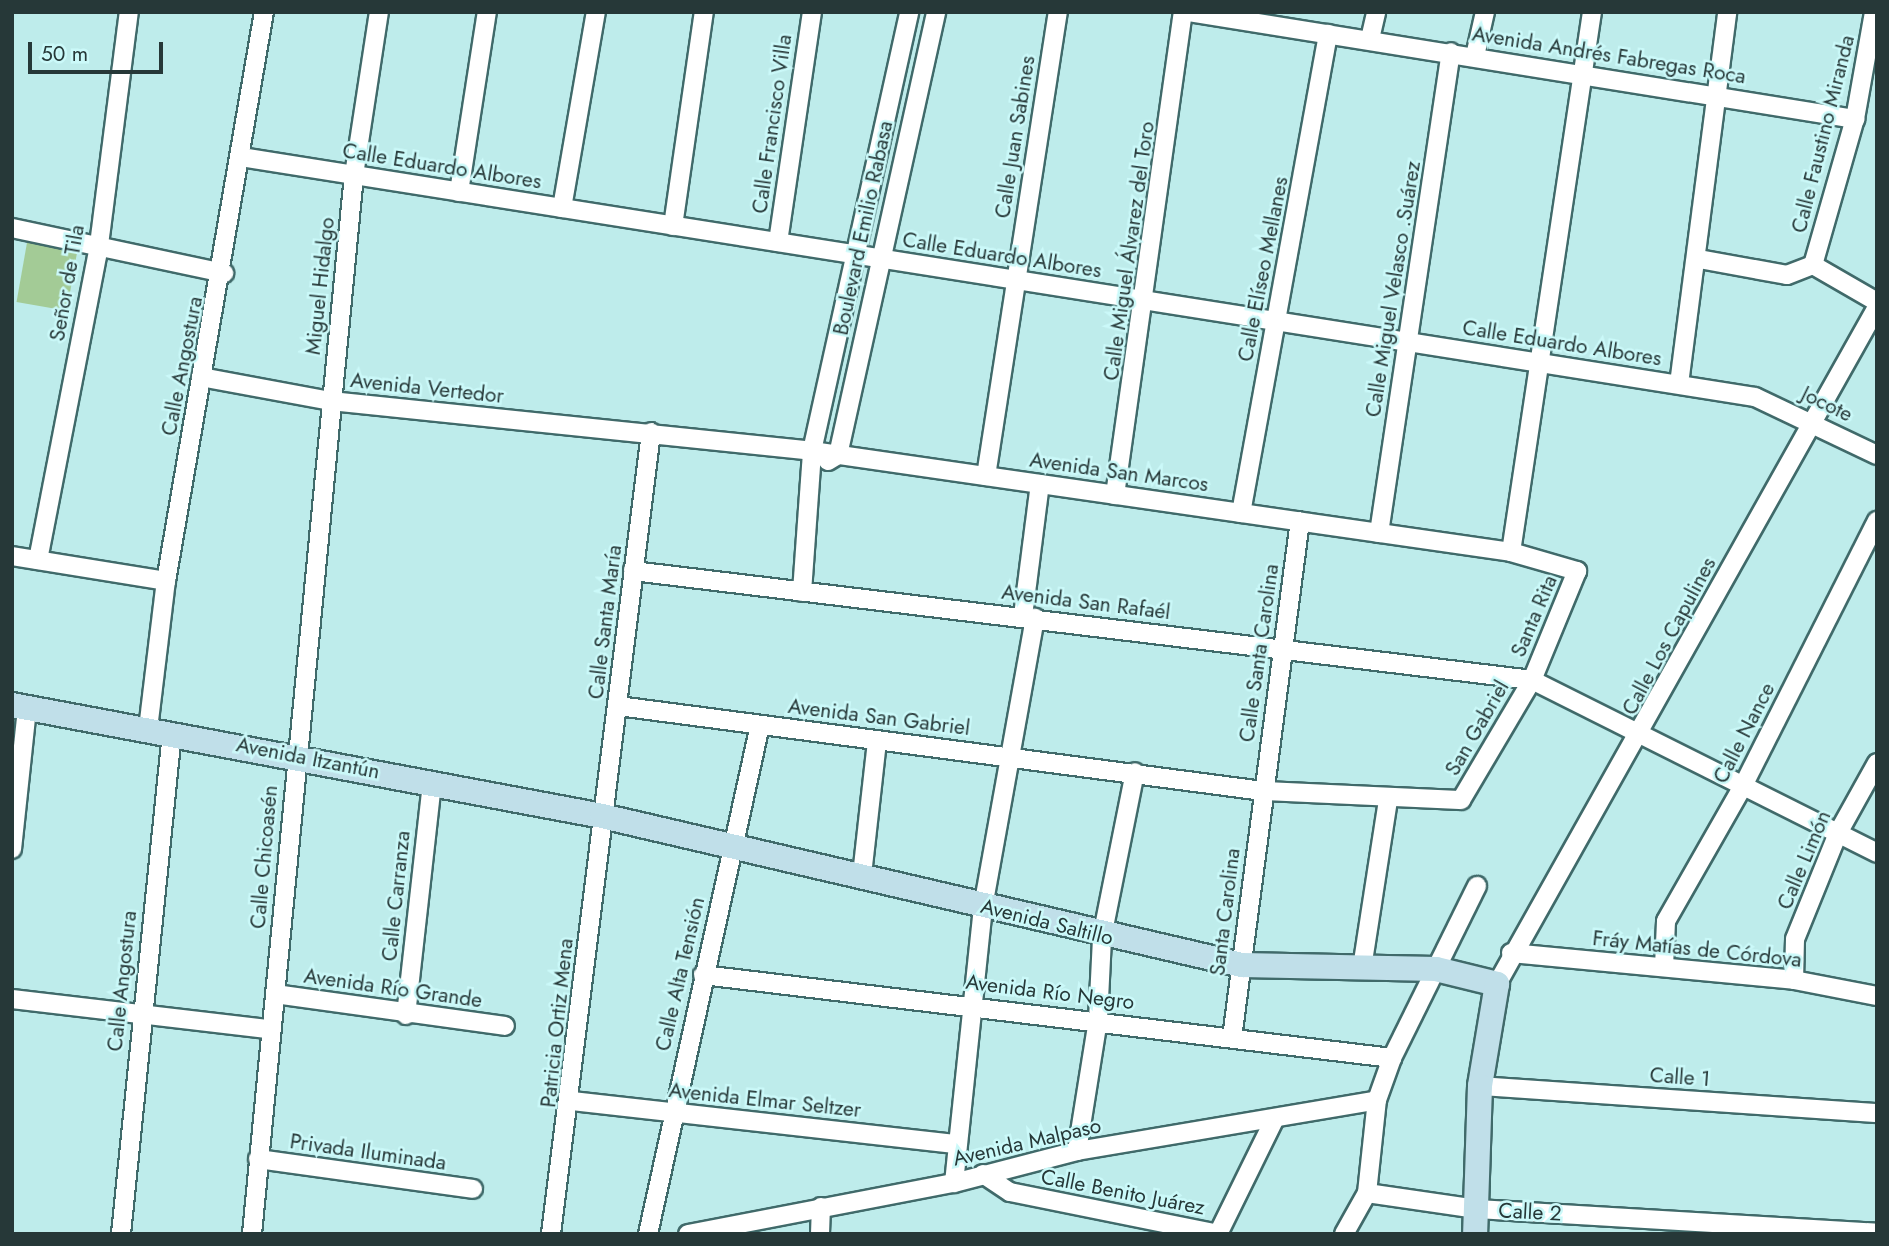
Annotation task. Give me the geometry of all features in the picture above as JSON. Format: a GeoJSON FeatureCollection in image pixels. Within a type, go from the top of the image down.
{"type":"FeatureCollection","features":[{"type":"Feature","properties":{"kind":"street","name":"Señor de Tila"},"geometry":{"type":"LineString","coordinates":[[38,560],[99,245],[129,12]]}},
{"type":"Feature","properties":{"kind":"street","name":"Calle Angostura"},"geometry":{"type":"LineString","coordinates":[[121,1234],[142,1010],[160,731],[166,581],[201,377],[224,272],[264,12]]}},
{"type":"Feature","properties":{"kind":"street","name":"Miguel Hidalgo"},"geometry":{"type":"LineString","coordinates":[[330,401],[354,175],[379,12]]}},
{"type":"Feature","properties":{"kind":"street"},"geometry":{"type":"LineString","coordinates":[[459,192],[487,12]]}},
{"type":"Feature","properties":{"kind":"street"},"geometry":{"type":"LineString","coordinates":[[562,208],[596,12]]}},
{"type":"Feature","properties":{"kind":"street"},"geometry":{"type":"LineString","coordinates":[[673,226],[704,12]]}},
{"type":"Feature","properties":{"kind":"street","name":"Calle Francisco Villa"},"geometry":{"type":"LineString","coordinates":[[778,242],[812,12]]}},
{"type":"Feature","properties":{"kind":"street","name":"Boulevard Emilio Rabasa"},"geometry":{"type":"LineString","coordinates":[[811,451],[909,12]]}},
{"type":"Feature","properties":{"kind":"street","name":"Boulevard Emilio Rabasa"},"geometry":{"type":"LineString","coordinates":[[838,455],[879,259],[936,12]]}},
{"type":"Feature","properties":{"kind":"street","name":"Calle Juan Sabines"},"geometry":{"type":"LineString","coordinates":[[986,476],[1014,279],[1058,12]]}},
{"type":"Feature","properties":{"kind":"street","name":"Calle Miguel Álvarez del Toro"},"geometry":{"type":"LineString","coordinates":[[1115,495],[1147,300],[1183,12]]}},
{"type":"Feature","properties":{"kind":"street","name":"Avenida Andrés Fabregas Roca"},"geometry":{"type":"LineString","coordinates":[[1189,12],[1271,20],[1328,34],[1715,94],[1855,119]]}},
{"type":"Feature","properties":{"kind":"street"},"geometry":{"type":"LineString","coordinates":[[1370,39],[1376,12]]}},
{"type":"Feature","properties":{"kind":"street"},"geometry":{"type":"LineString","coordinates":[[1475,56],[1485,12]]}},
{"type":"Feature","properties":{"kind":"street"},"geometry":{"type":"LineString","coordinates":[[1511,552],[1591,12]]}},
{"type":"Feature","properties":{"kind":"street"},"geometry":{"type":"LineString","coordinates":[[1679,384],[1699,259],[1715,94],[1727,12]]}},
{"type":"Feature","properties":{"kind":"street","name":"Calle Faustino Miranda"},"geometry":{"type":"LineString","coordinates":[[1813,265],[1855,119],[1874,38],[1874,12]]}},
{"type":"Feature","properties":{"kind":"street","name":"Calle Elíseo Mellanes"},"geometry":{"type":"LineString","coordinates":[[1241,513],[1328,34]]}},
{"type":"Feature","properties":{"kind":"street","name":"Calle Miguel Velasco .Suárez"},"geometry":{"type":"LineString","coordinates":[[1379,533],[1451,52]]}},
{"type":"Feature","properties":{"kind":"street","name":"Calle Eduardo Albores"},"geometry":{"type":"LineString","coordinates":[[241,158],[1755,397]]}},
{"type":"Feature","properties":{"kind":"street"},"geometry":{"type":"LineString","coordinates":[[12,228],[224,272]]}},
{"type":"Feature","properties":{"kind":"street"},"geometry":{"type":"LineString","coordinates":[[1699,259],[1787,275],[1813,265],[1877,305]]}},
{"type":"Feature","properties":{"kind":"street","name":"Calle Los Capulines"},"geometry":{"type":"LineString","coordinates":[[1497,984],[1511,953],[1643,732],[1812,419],[1877,305]]}},
{"type":"Feature","properties":{"kind":"street","name":"Avenida Vertedor"},"geometry":{"type":"LineString","coordinates":[[201,377],[330,401],[651,432]]}},
{"type":"Feature","properties":{"kind":"street","name":"Jocote"},"geometry":{"type":"LineString","coordinates":[[1755,397],[1812,419],[1877,455]]}},
{"type":"Feature","properties":{"kind":"street","name":"Calle Chicoasén"},"geometry":{"type":"LineString","coordinates":[[252,1234],[269,1029],[275,994],[295,754],[330,401]]}},
{"type":"Feature","properties":{"kind":"street","name":"Avenida San Marcos"},"geometry":{"type":"LineString","coordinates":[[651,432],[811,451],[1511,552],[1577,571]]}},
{"type":"Feature","properties":{"kind":"street","name":"Calle Santa María"},"geometry":{"type":"LineString","coordinates":[[603,816],[651,432]]}},
{"type":"Feature","properties":{"kind":"street"},"geometry":{"type":"LineString","coordinates":[[802,592],[814,471],[811,451]]}},
{"type":"Feature","properties":{"kind":"street"},"geometry":{"type":"LineString","coordinates":[[814,471],[838,455]]}},
{"type":"Feature","properties":{"kind":"street"},"geometry":{"type":"LineString","coordinates":[[954,1182],[953,1144],[983,907],[1013,757],[1029,617],[1040,484]]}},
{"type":"Feature","properties":{"kind":"street","name":"Calle Santa Carolina"},"geometry":{"type":"LineString","coordinates":[[1264,791],[1300,521]]}},
{"type":"Feature","properties":{"kind":"street","name":"Calle Nance"},"geometry":{"type":"LineString","coordinates":[[1664,967],[1665,921],[1744,784],[1877,521]]}},
{"type":"Feature","properties":{"kind":"street"},"geometry":{"type":"LineString","coordinates":[[12,556],[166,581]]}},
{"type":"Feature","properties":{"kind":"street","name":"Avenida San Rafaél"},"geometry":{"type":"LineString","coordinates":[[634,571],[1532,680],[1643,732],[1877,853]]}},
{"type":"Feature","properties":{"kind":"street","name":"Santa Rita"},"geometry":{"type":"LineString","coordinates":[[1532,680],[1577,571]]}},
{"type":"Feature","properties":{"kind":"street","name":"San Gabriel"},"geometry":{"type":"LineString","coordinates":[[1388,800],[1461,800],[1532,680]]}},
{"type":"Feature","properties":{"kind":"street","name":"Avenida San Gabriel"},"geometry":{"type":"LineString","coordinates":[[618,706],[877,742],[1135,772]]}},
{"type":"Feature","properties":{"kind":"street"},"geometry":{"type":"LineString","coordinates":[[12,849],[19,707]]}},
{"type":"Feature","properties":{"kind":"street","name":"Avenida Itzantún"},"geometry":{"type":"LineString","coordinates":[[19,707],[295,754],[603,816]]}},
{"type":"Feature","properties":{"kind":"street","name":"Calle Alta Tensión"},"geometry":{"type":"LineString","coordinates":[[648,1234],[671,1112],[760,725]]}},
{"type":"Feature","properties":{"kind":"street"},"geometry":{"type":"LineString","coordinates":[[862,875],[877,742]]}},
{"type":"Feature","properties":{"kind":"street","name":"Calle Limón"},"geometry":{"type":"LineString","coordinates":[[1794,980],[1795,939],[1838,833],[1877,763]]}},
{"type":"Feature","properties":{"kind":"street"},"geometry":{"type":"LineString","coordinates":[[1077,1151],[1098,1020],[1102,937],[1135,772],[1264,791],[1388,800],[1362,968]]}},
{"type":"Feature","properties":{"kind":"street","name":"Calle Carranza"},"geometry":{"type":"LineString","coordinates":[[406,1015],[432,782]]}},
{"type":"Feature","properties":{"kind":"street","name":"Santa Carolina"},"geometry":{"type":"LineString","coordinates":[[1232,1038],[1264,791]]}},
{"type":"Feature","properties":{"kind":"street","name":"Avenida Saltillo"},"geometry":{"type":"LineString","coordinates":[[603,816],[862,875],[1102,937],[1242,965],[1436,969],[1497,984]]}},
{"type":"Feature","properties":{"kind":"street","name":"Patricia Ortiz Mena"},"geometry":{"type":"LineString","coordinates":[[551,1234],[572,1101],[603,816]]}},
{"type":"Feature","properties":{"kind":"street"},"geometry":{"type":"LineString","coordinates":[[1344,1234],[1367,1193],[1377,1100],[1392,1058],[1477,886]]}},
{"type":"Feature","properties":{"kind":"street","name":"Fráy Matías de Córdova"},"geometry":{"type":"LineString","coordinates":[[1511,953],[1794,980],[1877,996]]}},
{"type":"Feature","properties":{"kind":"street","name":"Avenida Río Negro"},"geometry":{"type":"LineString","coordinates":[[703,975],[1098,1020],[1392,1058]]}},
{"type":"Feature","properties":{"kind":"street","name":"Calle 2"},"geometry":{"type":"LineString","coordinates":[[1475,1234],[1480,1086],[1497,984]]}},
{"type":"Feature","properties":{"kind":"street","name":"Avenida Río Grande"},"geometry":{"type":"LineString","coordinates":[[275,994],[406,1015],[505,1026]]}},
{"type":"Feature","properties":{"kind":"street"},"geometry":{"type":"LineString","coordinates":[[12,999],[142,1010],[269,1029]]}},
{"type":"Feature","properties":{"kind":"street","name":"Calle 1"},"geometry":{"type":"LineString","coordinates":[[1480,1086],[1877,1113]]}},
{"type":"Feature","properties":{"kind":"street","name":"Avenida Malpaso"},"geometry":{"type":"LineString","coordinates":[[688,1234],[954,1182],[1077,1151],[1377,1100]]}},
{"type":"Feature","properties":{"kind":"street","name":"Avenida Elmar Seltzer"},"geometry":{"type":"LineString","coordinates":[[572,1101],[953,1144]]}},
{"type":"Feature","properties":{"kind":"street"},"geometry":{"type":"LineString","coordinates":[[1218,1234],[1275,1118]]}},
{"type":"Feature","properties":{"kind":"street","name":"Privada Iluminada"},"geometry":{"type":"LineString","coordinates":[[258,1159],[473,1189]]}},
{"type":"Feature","properties":{"kind":"street","name":"Calle Benito Juárez"},"geometry":{"type":"LineString","coordinates":[[983,1174],[1010,1192],[1218,1234]]}},
{"type":"Feature","properties":{"kind":"street","name":"Calle 2"},"geometry":{"type":"LineString","coordinates":[[1367,1193],[1477,1209],[1877,1233]]}},
{"type":"Feature","properties":{"kind":"street"},"geometry":{"type":"LineString","coordinates":[[820,1234],[821,1207]]}},
{"type":"Feature","properties":{"kind":"green space"},"geometry":{"type":"Polygon","coordinates":[[[28,237],[78,246],[67,311],[17,302],[28,237]]]}}]}
